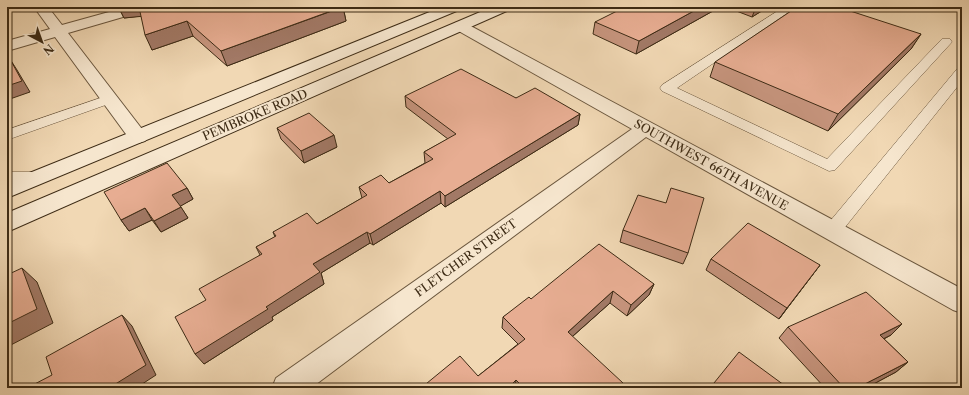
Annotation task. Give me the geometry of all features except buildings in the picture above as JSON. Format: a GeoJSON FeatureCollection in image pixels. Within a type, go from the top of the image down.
{"type":"FeatureCollection","features":[{"type":"Feature","properties":{"kind":"street"},"geometry":{"type":"LineString","coordinates":[[7,208],[87,174],[138,137],[41,7]]}},
{"type":"Feature","properties":{"kind":"street"},"geometry":{"type":"LineString","coordinates":[[7,46],[142,7]]}},
{"type":"Feature","properties":{"kind":"street"},"geometry":{"type":"LineString","coordinates":[[457,17],[469,13],[478,7]]}},
{"type":"Feature","properties":{"kind":"street","name":"PEMBROKE ROAD"},"geometry":{"type":"LineString","coordinates":[[7,190],[138,137],[457,17],[504,7]]}},
{"type":"Feature","properties":{"kind":"street","name":"PEMBROKE ROAD"},"geometry":{"type":"LineString","coordinates":[[7,223],[457,17]]}},
{"type":"Feature","properties":{"kind":"street","name":"SOUTHWEST 66TH AVENUE"},"geometry":{"type":"LineString","coordinates":[[457,17],[645,129],[962,302]]}},
{"type":"Feature","properties":{"kind":"street","name":"FLETCHER STREET"},"geometry":{"type":"LineString","coordinates":[[287,388],[645,129]]}},
{"type":"Feature","properties":{"kind":"lane"},"geometry":{"type":"LineString","coordinates":[[791,7],[666,88],[829,166],[946,42]]}},
{"type":"Feature","properties":{"kind":"lane"},"geometry":{"type":"LineString","coordinates":[[832,231],[889,164],[962,72]]}},
{"type":"Feature","properties":{"kind":"lane"},"geometry":{"type":"LineString","coordinates":[[7,135],[109,99]]}},
{"type":"Feature","properties":{"kind":"lane"},"geometry":{"type":"LineString","coordinates":[[7,178],[37,178]]}}]}
